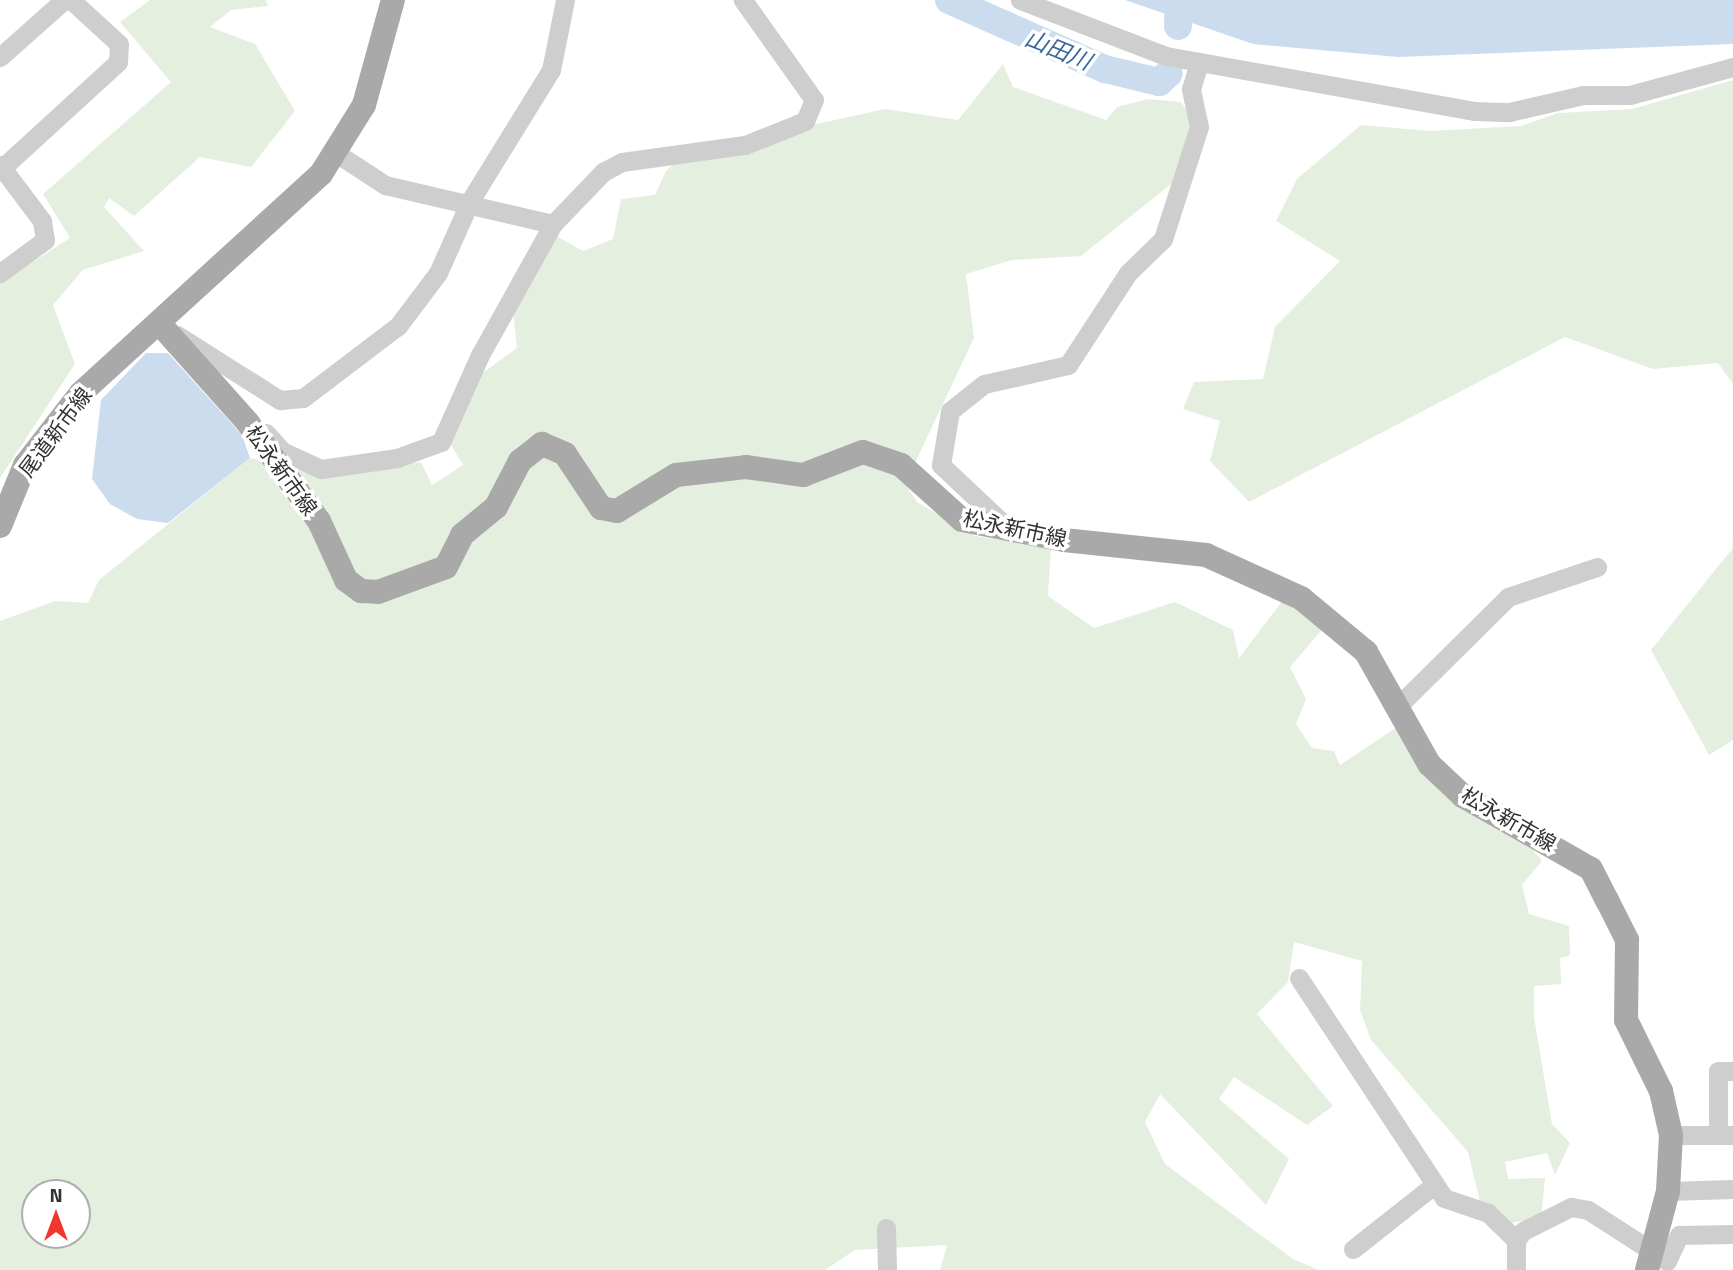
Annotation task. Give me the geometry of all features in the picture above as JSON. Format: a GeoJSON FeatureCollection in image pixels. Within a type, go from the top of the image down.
{"type":"FeatureCollection","features":[{"type":"Feature","properties":{"kind":"main road"},"geometry":{"type":"LineString","coordinates":[[159,323],[336,153],[379,67],[393,0]]}},
{"type":"Feature","properties":{"kind":"main road","name":"松永新市線"},"geometry":{"type":"LineString","coordinates":[[159,323],[248,423],[319,521],[346,580],[360,591],[378,592],[446,567],[463,535],[496,507],[520,461],[542,444],[565,454],[601,508],[617,511],[676,475],[746,467],[803,475],[863,452],[901,464],[962,520],[1010,530],[1206,555],[1256,574],[1301,598],[1366,652],[1429,764],[1463,796],[1591,870],[1627,940],[1626,1020],[1661,1091],[1671,1135],[1668,1191],[1659,1264]]}},
{"type":"Feature","properties":{"kind":"main road","name":"尾道新市線"},"geometry":{"type":"LineString","coordinates":[[0,526],[25,465],[81,393],[159,323]]}},
{"type":"Feature","properties":{"kind":"street"},"geometry":{"type":"LineString","coordinates":[[0,57],[64,0]]}},
{"type":"Feature","properties":{"kind":"street"},"geometry":{"type":"LineString","coordinates":[[0,273],[45,240],[42,221],[1,168],[118,62],[119,44],[71,0]]}},
{"type":"Feature","properties":{"kind":"street"},"geometry":{"type":"LineString","coordinates":[[159,323],[263,392],[280,400],[303,398],[398,326],[438,272],[470,201],[551,70],[565,0]]}},
{"type":"Feature","properties":{"kind":"street"},"geometry":{"type":"LineString","coordinates":[[248,423],[262,427],[291,456],[321,469],[397,458],[441,442],[480,355],[553,224],[603,172],[622,162],[745,145],[805,121],[814,100],[743,0]]}},
{"type":"Feature","properties":{"kind":"street"},"geometry":{"type":"LineString","coordinates":[[1020,0],[1166,57],[1509,113],[1583,95],[1630,95],[1733,67]]}},
{"type":"Feature","properties":{"kind":"street"},"geometry":{"type":"LineString","coordinates":[[1010,530],[941,465],[950,411],[984,384],[1068,365],[1128,273],[1163,239],[1199,127],[1191,89],[1199,62]]}},
{"type":"Feature","properties":{"kind":"street"},"geometry":{"type":"LineString","coordinates":[[336,153],[385,185],[470,201],[553,224]]}},
{"type":"Feature","properties":{"kind":"street"},"geometry":{"type":"LineString","coordinates":[[1397,707],[1508,597],[1598,567]]}},
{"type":"Feature","properties":{"kind":"street"},"geometry":{"type":"LineString","coordinates":[[1299,978],[1444,1198],[1488,1213],[1516,1240]]}},
{"type":"Feature","properties":{"kind":"street"},"geometry":{"type":"LineString","coordinates":[[1671,1135],[1725,1135],[1718,1071],[1733,1071]]}},
{"type":"Feature","properties":{"kind":"street"},"geometry":{"type":"LineString","coordinates":[[1353,1249],[1434,1185]]}},
{"type":"Feature","properties":{"kind":"street"},"geometry":{"type":"LineString","coordinates":[[1668,1191],[1733,1189]]}},
{"type":"Feature","properties":{"kind":"street"},"geometry":{"type":"LineString","coordinates":[[1516,1270],[1516,1240],[1522,1231],[1571,1207],[1602,1218],[1659,1264],[1679,1235],[1733,1234]]}},
{"type":"Feature","properties":{"kind":"street"},"geometry":{"type":"LineString","coordinates":[[887,1227],[887,1270]]}},
{"type":"Feature","properties":{"kind":"green space"},"geometry":{"type":"Polygon","coordinates":[[[150,0],[266,0],[268,6],[231,10],[210,27],[255,44],[295,111],[251,167],[200,157],[134,216],[109,198],[104,207],[144,251],[83,270],[53,305],[75,364],[0,478],[0,283],[70,238],[43,194],[171,82],[120,22],[150,0]]]}},
{"type":"Feature","properties":{"kind":"green space"},"geometry":{"type":"Polygon","coordinates":[[[1003,64],[1013,87],[1106,120],[1117,107],[1148,99],[1181,102],[1192,119],[1175,181],[1081,256],[1012,260],[966,274],[974,338],[914,465],[890,460],[917,502],[975,536],[1051,548],[1048,596],[1094,628],[1175,602],[1233,630],[1239,658],[1283,600],[1327,624],[1290,667],[1306,699],[1296,724],[1312,748],[1334,751],[1340,765],[1397,727],[1518,832],[1542,861],[1522,885],[1529,914],[1569,926],[1570,955],[1560,958],[1561,984],[1534,986],[1534,1017],[1552,1124],[1570,1143],[1555,1175],[1547,1153],[1505,1162],[1508,1179],[1545,1178],[1541,1218],[1511,1223],[1481,1206],[1468,1152],[1371,1040],[1360,1010],[1362,961],[1294,942],[1288,982],[1257,1014],[1333,1106],[1307,1125],[1234,1077],[1219,1099],[1289,1159],[1266,1205],[1160,1094],[1145,1122],[1165,1164],[1293,1259],[1319,1270],[940,1270],[947,1245],[855,1250],[825,1270],[0,1270],[0,621],[55,601],[88,603],[99,580],[250,458],[346,474],[421,462],[432,485],[463,465],[447,438],[473,380],[517,348],[513,310],[555,235],[583,251],[613,239],[621,199],[655,195],[666,171],[685,153],[885,109],[958,120],[1003,64]]]}},
{"type":"Feature","properties":{"kind":"green space"},"geometry":{"type":"Polygon","coordinates":[[[1733,80],[1733,384],[1718,363],[1653,369],[1565,337],[1249,502],[1210,461],[1220,421],[1183,409],[1194,382],[1263,379],[1275,327],[1340,261],[1276,221],[1297,179],[1361,125],[1431,131],[1521,126],[1558,113],[1632,109],[1733,80]]]}},
{"type":"Feature","properties":{"kind":"green space"},"geometry":{"type":"Polygon","coordinates":[[[1733,540],[1733,740],[1709,755],[1651,650],[1732,549],[1733,540]]]}},
{"type":"Feature","properties":{"kind":"water"},"geometry":{"type":"Polygon","coordinates":[[[1125,0],[1733,0],[1733,44],[1398,57],[1253,44],[1125,0]]]}},
{"type":"Feature","properties":{"kind":"water"},"geometry":{"type":"Polygon","coordinates":[[[146,353],[168,353],[242,435],[250,458],[168,523],[137,519],[110,504],[92,479],[101,400],[146,353]]]}},
{"type":"Feature","properties":{"kind":"waterway","name":"山田川"},"geometry":{"type":"LineString","coordinates":[[949,0],[1105,69],[1159,82],[1169,73]]}},
{"type":"Feature","properties":{"kind":"waterway","name":"山田川"},"geometry":{"type":"LineString","coordinates":[[1178,26],[1179,0]]}}]}
